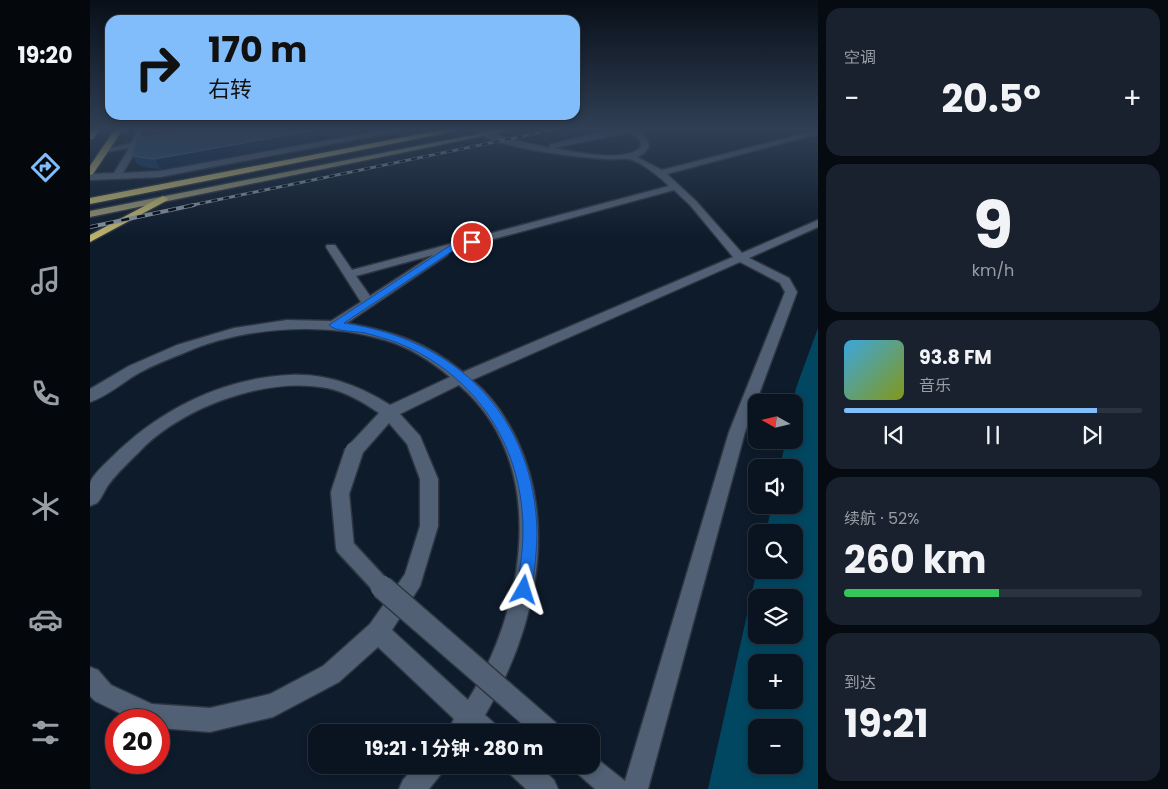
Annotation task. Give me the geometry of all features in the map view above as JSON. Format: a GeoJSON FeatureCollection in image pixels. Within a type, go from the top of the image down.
{"type":"FeatureCollection","features":[{"type":"Feature","properties":{"kind":"highway"},"geometry":{"type":"LineString","coordinates":[[90,191],[223,166]]}},
{"type":"Feature","properties":{"kind":"highway"},"geometry":{"type":"LineString","coordinates":[[90,202],[271,166]]}},
{"type":"Feature","properties":{"kind":"highway"},"geometry":{"type":"LineString","coordinates":[[90,239],[163,199]]}},
{"type":"Feature","properties":{"kind":"highway"},"geometry":{"type":"LineString","coordinates":[[90,202],[109,206]]}},
{"type":"Feature","properties":{"kind":"main road"},"geometry":{"type":"LineString","coordinates":[[90,209],[310,166]]}},
{"type":"Feature","properties":{"kind":"main road"},"geometry":{"type":"LineString","coordinates":[[90,214],[320,166]]}},
{"type":"Feature","properties":{"kind":"street"},"geometry":{"type":"LineString","coordinates":[[117,175],[123,166]]}},
{"type":"Feature","properties":{"kind":"street"},"geometry":{"type":"LineString","coordinates":[[90,178],[160,174],[204,166]]}},
{"type":"Feature","properties":{"kind":"street"},"geometry":{"type":"LineString","coordinates":[[636,789],[737,432],[791,292],[785,281],[740,258],[693,203],[661,173],[647,166]]}},
{"type":"Feature","properties":{"kind":"street"},"geometry":{"type":"LineString","coordinates":[[661,173],[688,166]]}},
{"type":"Feature","properties":{"kind":"street"},"geometry":{"type":"LineString","coordinates":[[349,274],[676,187]]}},
{"type":"Feature","properties":{"kind":"street"},"geometry":{"type":"LineString","coordinates":[[540,724],[384,590],[345,547],[340,493],[354,451],[389,412],[818,224]]}},
{"type":"Feature","properties":{"kind":"street"},"geometry":{"type":"LineString","coordinates":[[334,325],[454,246]]}},
{"type":"Feature","properties":{"kind":"street"},"geometry":{"type":"LineString","coordinates":[[331,247],[368,303]]}},
{"type":"Feature","properties":{"kind":"street"},"geometry":{"type":"LineString","coordinates":[[90,396],[144,364],[184,347],[223,335],[261,327],[298,324],[334,325],[372,332],[417,347],[441,361],[464,378],[490,406],[511,441],[525,483],[530,533],[524,590],[505,652],[473,724]]}},
{"type":"Feature","properties":{"kind":"street"},"geometry":{"type":"LineString","coordinates":[[90,498],[104,477],[137,443],[174,416],[213,396],[253,385],[291,380],[328,383],[361,394],[389,412],[414,441],[429,479],[430,526],[413,579],[378,632],[331,674],[273,705],[210,720],[150,716],[103,693],[90,678]]}},
{"type":"Feature","properties":{"kind":"street"},"geometry":{"type":"LineString","coordinates":[[378,632],[467,724]]}},
{"type":"Feature","properties":{"kind":"street"},"geometry":{"type":"LineString","coordinates":[[412,789],[424,774]]}},
{"type":"Feature","properties":{"kind":"street"},"geometry":{"type":"LineString","coordinates":[[529,774],[545,789]]}},
{"type":"Feature","properties":{"kind":"street"},"geometry":{"type":"LineString","coordinates":[[598,774],[615,789]]}},
{"type":"Feature","properties":{"kind":"water"},"geometry":{"type":"Polygon","coordinates":[[[818,328],[818,789],[708,789],[748,610],[748,644],[803,644],[803,589],[753,589],[755,579],[803,579],[803,524],[768,524],[770,514],[803,514],[803,459],[782,459],[784,449],[803,449],[803,394],[795,394],[818,328]]]}},
{"type":"Feature","properties":{"kind":"railway"},"geometry":{"type":"LineString","coordinates":[[188,206],[381,166]]}},
{"type":"Feature","properties":{"kind":"railway"},"geometry":{"type":"LineString","coordinates":[[90,227],[194,205]]}},
{"type":"Feature","properties":{"kind":"route"},"geometry":{"type":"LineString","coordinates":[[472,242],[454,246],[334,325],[363,329],[390,336],[417,347],[441,361],[464,378],[490,406],[511,441],[525,483],[530,533],[524,590]]}}]}
